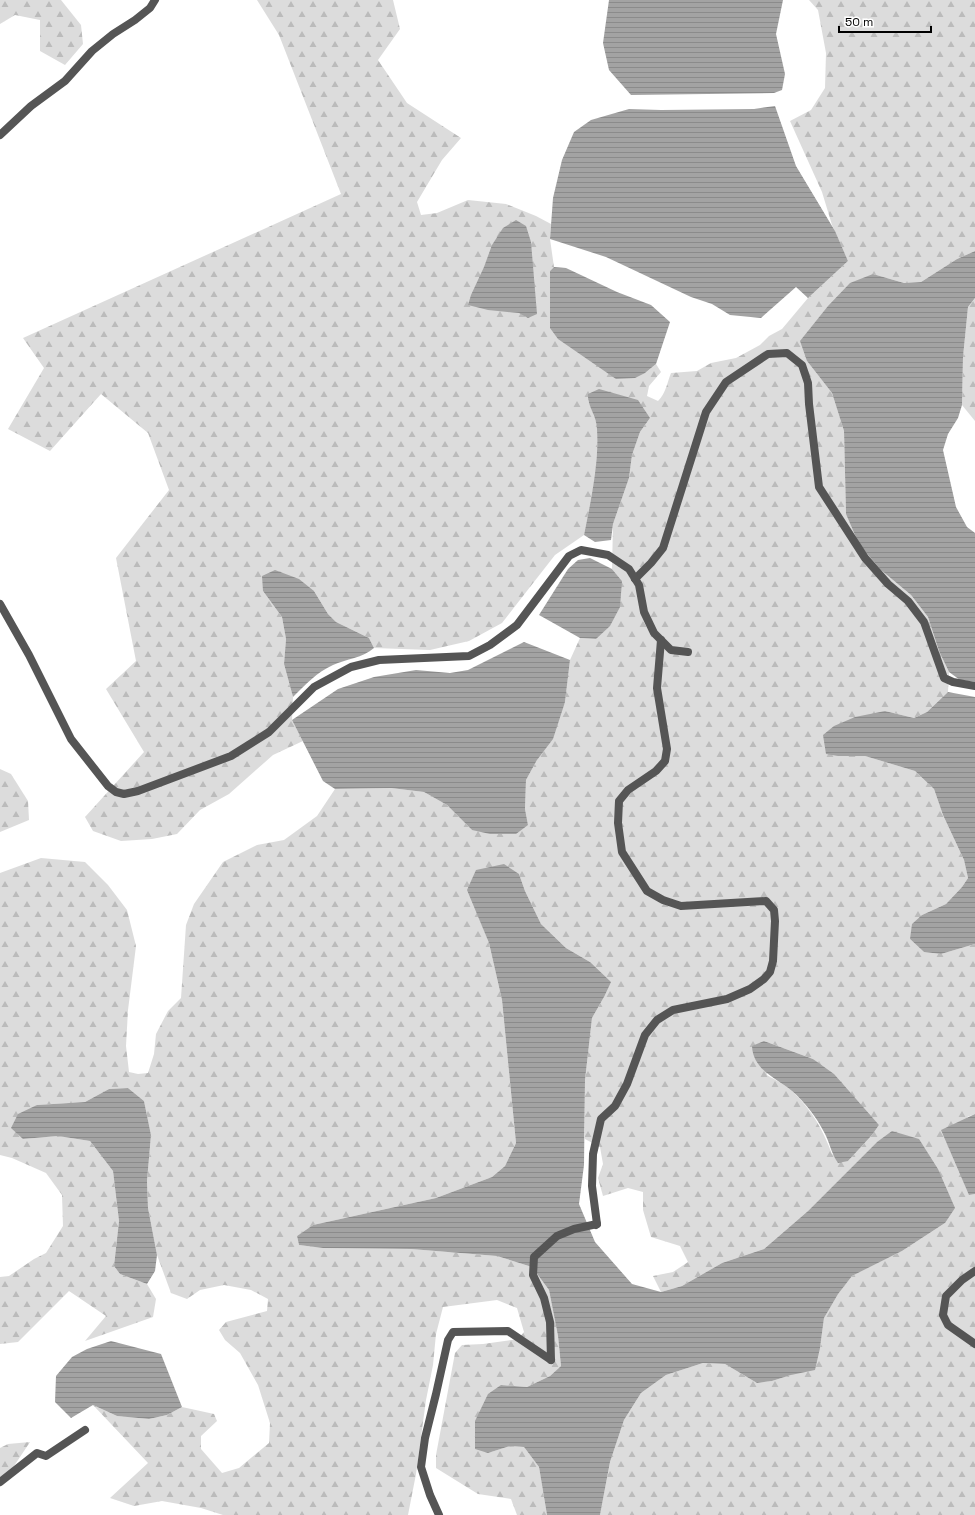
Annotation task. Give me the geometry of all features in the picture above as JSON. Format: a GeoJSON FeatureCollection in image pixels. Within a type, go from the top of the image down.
{"type":"FeatureCollection","features":[{"type":"Feature","properties":{"kind":"street"},"geometry":{"type":"LineString","coordinates":[[0,135],[31,106],[65,82],[92,51],[150,8],[155,0]]}},
{"type":"Feature","properties":{"kind":"street"},"geometry":{"type":"LineString","coordinates":[[635,579],[663,548],[706,412],[726,382],[768,354],[787,353],[802,365],[808,383],[809,404],[819,487],[865,558],[888,584],[908,601],[924,622],[944,678],[953,682],[975,686]]}},
{"type":"Feature","properties":{"kind":"street"},"geometry":{"type":"LineString","coordinates":[[0,604],[29,655],[71,739],[108,786],[116,792],[124,794],[138,791],[231,756],[269,732],[314,687],[351,667],[379,660],[469,656],[490,645],[517,625],[569,556],[581,550],[608,555],[629,569],[639,585],[644,612],[654,633],[671,650],[688,652]]}},
{"type":"Feature","properties":{"kind":"street"},"geometry":{"type":"LineString","coordinates":[[439,1515],[430,1496],[421,1467],[425,1438],[448,1340],[452,1332],[508,1331],[551,1360],[550,1322],[544,1298],[533,1275],[534,1257],[557,1236],[574,1229],[597,1224],[592,1186],[593,1154],[601,1119],[616,1106],[627,1084],[645,1035],[657,1020],[673,1010],[727,999],[750,989],[764,979],[770,972],[773,961],[775,921],[774,910],[766,901],[680,906],[663,900],[647,891],[622,852],[618,822],[619,801],[628,790],[656,771],[665,761],[667,749],[657,688],[661,640]]}},
{"type":"Feature","properties":{"kind":"street"},"geometry":{"type":"LineString","coordinates":[[975,1271],[962,1280],[946,1296],[943,1316],[948,1325],[975,1344]]}},
{"type":"Feature","properties":{"kind":"street"},"geometry":{"type":"LineString","coordinates":[[0,1482],[38,1453],[46,1456],[85,1430]]}},
{"type":"Feature","properties":{"kind":"green space"},"geometry":{"type":"Polygon","coordinates":[[[0,0],[61,0],[81,25],[83,44],[65,65],[40,51],[40,20],[15,15],[0,24],[0,0]]]}},
{"type":"Feature","properties":{"kind":"green space"},"geometry":{"type":"Polygon","coordinates":[[[257,0],[393,0],[400,29],[378,60],[407,103],[461,138],[442,160],[417,202],[421,215],[437,213],[468,200],[506,204],[536,216],[551,224],[550,239],[554,267],[550,271],[645,373],[656,364],[661,372],[649,386],[647,396],[658,401],[665,391],[671,373],[697,371],[711,363],[736,358],[760,345],[769,336],[782,329],[808,298],[848,261],[832,225],[822,192],[790,121],[811,110],[825,88],[826,53],[818,10],[809,0],[975,0],[975,251],[957,259],[921,282],[904,283],[873,274],[807,361],[832,393],[844,431],[846,514],[881,570],[911,595],[928,617],[939,651],[949,672],[948,692],[927,712],[914,718],[885,711],[838,756],[865,756],[915,771],[934,789],[943,815],[964,860],[968,878],[962,887],[946,904],[922,915],[910,939],[924,952],[941,954],[975,944],[975,1114],[967,1117],[969,1195],[975,1194],[975,1515],[600,1515],[610,1462],[624,1420],[641,1393],[666,1375],[703,1363],[725,1364],[757,1383],[772,1381],[791,1375],[820,1348],[824,1318],[837,1294],[852,1276],[902,1251],[945,1223],[877,1142],[808,1211],[764,1249],[722,1263],[682,1286],[661,1292],[653,1276],[673,1272],[688,1262],[680,1246],[651,1237],[643,1210],[643,1192],[628,1188],[603,1196],[598,1178],[603,1164],[600,1147],[585,1139],[585,1080],[592,1018],[604,997],[590,962],[566,948],[541,924],[525,891],[519,874],[468,890],[489,943],[502,1000],[516,1143],[505,1166],[492,1177],[436,1198],[313,1225],[297,1236],[299,1245],[323,1248],[411,1249],[497,1256],[532,1267],[549,1290],[558,1336],[561,1366],[550,1376],[527,1387],[501,1385],[488,1453],[510,1446],[524,1447],[539,1467],[547,1515],[517,1515],[511,1499],[478,1494],[436,1468],[436,1455],[455,1353],[462,1345],[483,1344],[518,1339],[524,1332],[517,1308],[497,1300],[443,1307],[436,1334],[433,1365],[408,1515],[223,1515],[201,1508],[162,1501],[134,1506],[110,1498],[148,1463],[93,1405],[117,1416],[149,1419],[167,1415],[182,1407],[214,1414],[217,1421],[201,1436],[201,1449],[222,1473],[239,1468],[269,1443],[270,1423],[258,1385],[240,1353],[225,1340],[219,1330],[226,1322],[267,1311],[268,1299],[251,1290],[224,1285],[200,1290],[187,1299],[171,1293],[157,1255],[148,1208],[147,1181],[151,1135],[144,1101],[128,1088],[109,1089],[85,1102],[37,1105],[23,1139],[58,1136],[90,1141],[113,1171],[119,1221],[114,1266],[120,1274],[147,1284],[156,1299],[153,1317],[85,1341],[106,1316],[69,1291],[18,1342],[0,1344],[0,1277],[9,1276],[34,1259],[46,1253],[63,1226],[62,1195],[46,1173],[12,1158],[0,1155],[0,873],[41,858],[85,862],[108,885],[127,910],[136,946],[128,1010],[126,1046],[129,1072],[138,1074],[148,1073],[154,1054],[156,1034],[168,1011],[181,998],[186,925],[194,904],[223,862],[257,845],[284,840],[317,816],[335,789],[391,788],[424,792],[447,805],[472,830],[528,825],[525,809],[526,780],[565,702],[570,660],[580,638],[596,639],[622,581],[612,569],[613,524],[629,478],[632,455],[640,432],[650,418],[588,400],[598,427],[596,474],[584,535],[555,555],[502,623],[469,641],[430,650],[374,648],[369,638],[336,622],[328,614],[314,591],[263,591],[282,617],[286,639],[284,664],[293,697],[292,720],[303,741],[273,755],[229,794],[200,810],[177,834],[152,839],[121,841],[93,831],[85,817],[144,752],[106,689],[136,661],[116,558],[169,490],[148,433],[101,394],[50,451],[8,429],[44,368],[23,338],[341,194],[279,35],[257,0]],[[764,1041],[767,1075],[787,1087],[800,1099],[816,1121],[832,1154],[848,1161],[872,1135],[879,1125],[813,1059],[764,1041]]]}},
{"type":"Feature","properties":{"kind":"green space"},"geometry":{"type":"Polygon","coordinates":[[[975,298],[975,421],[962,405],[963,357],[968,307],[975,298]]]}},
{"type":"Feature","properties":{"kind":"green space"},"geometry":{"type":"Polygon","coordinates":[[[0,769],[11,774],[28,801],[29,820],[0,832],[0,769]]]}},
{"type":"Feature","properties":{"kind":"green space"},"geometry":{"type":"Polygon","coordinates":[[[30,1442],[0,1487],[0,1448],[8,1444],[30,1442]]]}},
{"type":"Feature","properties":{"kind":"shaded area"},"geometry":{"type":"Polygon","coordinates":[[[609,0],[783,0],[776,34],[785,74],[782,90],[774,93],[631,95],[609,70],[603,43],[609,0]]]}},
{"type":"Feature","properties":{"kind":"shaded area"},"geometry":{"type":"Polygon","coordinates":[[[775,106],[796,166],[835,231],[848,261],[808,298],[796,287],[761,318],[730,315],[712,304],[691,297],[606,257],[550,239],[553,198],[562,160],[574,132],[591,120],[629,109],[754,109],[775,106]]]}},
{"type":"Feature","properties":{"kind":"shaded area"},"geometry":{"type":"Polygon","coordinates":[[[516,220],[526,226],[531,242],[537,314],[528,318],[519,313],[488,310],[468,305],[492,245],[503,228],[516,220]]]}},
{"type":"Feature","properties":{"kind":"shaded area"},"geometry":{"type":"Polygon","coordinates":[[[975,251],[975,298],[968,307],[963,357],[962,405],[958,418],[948,434],[943,450],[956,507],[967,527],[975,533],[975,682],[960,680],[949,672],[939,651],[928,617],[911,595],[881,570],[859,544],[846,514],[844,431],[832,393],[807,361],[800,341],[828,306],[850,283],[873,274],[904,283],[921,282],[957,259],[975,251]]]}},
{"type":"Feature","properties":{"kind":"shaded area"},"geometry":{"type":"Polygon","coordinates":[[[554,267],[566,268],[617,292],[651,305],[670,322],[656,364],[645,373],[635,378],[616,379],[558,339],[550,328],[550,271],[554,267]]]}},
{"type":"Feature","properties":{"kind":"shaded area"},"geometry":{"type":"Polygon","coordinates":[[[599,389],[638,400],[650,418],[640,432],[632,455],[629,478],[613,524],[611,540],[595,542],[584,535],[594,482],[597,456],[597,424],[589,403],[588,394],[599,389]]]}},
{"type":"Feature","properties":{"kind":"shaded area"},"geometry":{"type":"Polygon","coordinates":[[[590,558],[612,569],[622,581],[620,607],[610,626],[596,639],[580,638],[539,615],[568,569],[578,560],[590,558]]]}},
{"type":"Feature","properties":{"kind":"shaded area"},"geometry":{"type":"Polygon","coordinates":[[[275,570],[299,579],[314,591],[328,614],[336,622],[369,638],[374,648],[365,654],[338,663],[322,671],[293,697],[284,664],[286,639],[282,617],[263,591],[262,576],[275,570]]]}},
{"type":"Feature","properties":{"kind":"shaded area"},"geometry":{"type":"Polygon","coordinates":[[[524,642],[570,660],[565,702],[553,739],[537,760],[526,780],[525,809],[528,825],[516,834],[490,834],[472,830],[447,805],[424,792],[391,788],[335,789],[323,781],[292,720],[338,689],[374,677],[416,670],[450,673],[468,670],[524,642]]]}},
{"type":"Feature","properties":{"kind":"shaded area"},"geometry":{"type":"Polygon","coordinates":[[[948,692],[975,697],[975,944],[941,954],[924,952],[910,939],[912,924],[922,915],[946,904],[962,887],[968,878],[964,860],[943,815],[934,789],[915,771],[865,756],[838,756],[826,754],[823,735],[834,726],[855,717],[885,711],[914,718],[927,712],[948,692]]]}},
{"type":"Feature","properties":{"kind":"shaded area"},"geometry":{"type":"Polygon","coordinates":[[[504,864],[519,874],[525,891],[541,924],[566,948],[590,962],[611,982],[592,1018],[585,1080],[584,1165],[579,1204],[595,1242],[632,1284],[661,1292],[682,1286],[722,1263],[764,1249],[808,1211],[877,1142],[892,1131],[919,1139],[938,1169],[955,1208],[945,1223],[902,1251],[852,1276],[838,1294],[824,1318],[815,1370],[772,1381],[757,1383],[725,1364],[703,1363],[666,1375],[641,1393],[624,1420],[610,1462],[600,1515],[547,1515],[539,1467],[524,1447],[510,1446],[488,1453],[475,1449],[475,1421],[488,1394],[501,1385],[527,1387],[550,1376],[561,1366],[558,1336],[549,1290],[532,1267],[497,1256],[411,1249],[323,1248],[299,1245],[297,1236],[313,1225],[436,1198],[492,1177],[505,1166],[516,1143],[502,1000],[489,943],[467,890],[476,870],[504,864]]]}},
{"type":"Feature","properties":{"kind":"shaded area"},"geometry":{"type":"Polygon","coordinates":[[[764,1041],[813,1059],[834,1074],[879,1125],[872,1135],[848,1161],[838,1163],[824,1132],[810,1110],[797,1095],[766,1073],[756,1061],[752,1046],[764,1041]]]}},
{"type":"Feature","properties":{"kind":"shaded area"},"geometry":{"type":"Polygon","coordinates":[[[128,1088],[144,1101],[151,1135],[147,1181],[148,1208],[157,1255],[155,1271],[147,1284],[120,1274],[114,1266],[119,1221],[113,1171],[90,1141],[58,1136],[23,1139],[11,1128],[18,1114],[37,1105],[85,1102],[109,1089],[128,1088]]]}},
{"type":"Feature","properties":{"kind":"shaded area"},"geometry":{"type":"Polygon","coordinates":[[[975,1114],[975,1194],[969,1195],[941,1130],[975,1114]]]}},
{"type":"Feature","properties":{"kind":"shaded area"},"geometry":{"type":"Polygon","coordinates":[[[111,1341],[161,1354],[182,1407],[167,1415],[149,1419],[117,1416],[93,1405],[71,1418],[55,1402],[56,1376],[72,1357],[87,1349],[111,1341]]]}}]}
